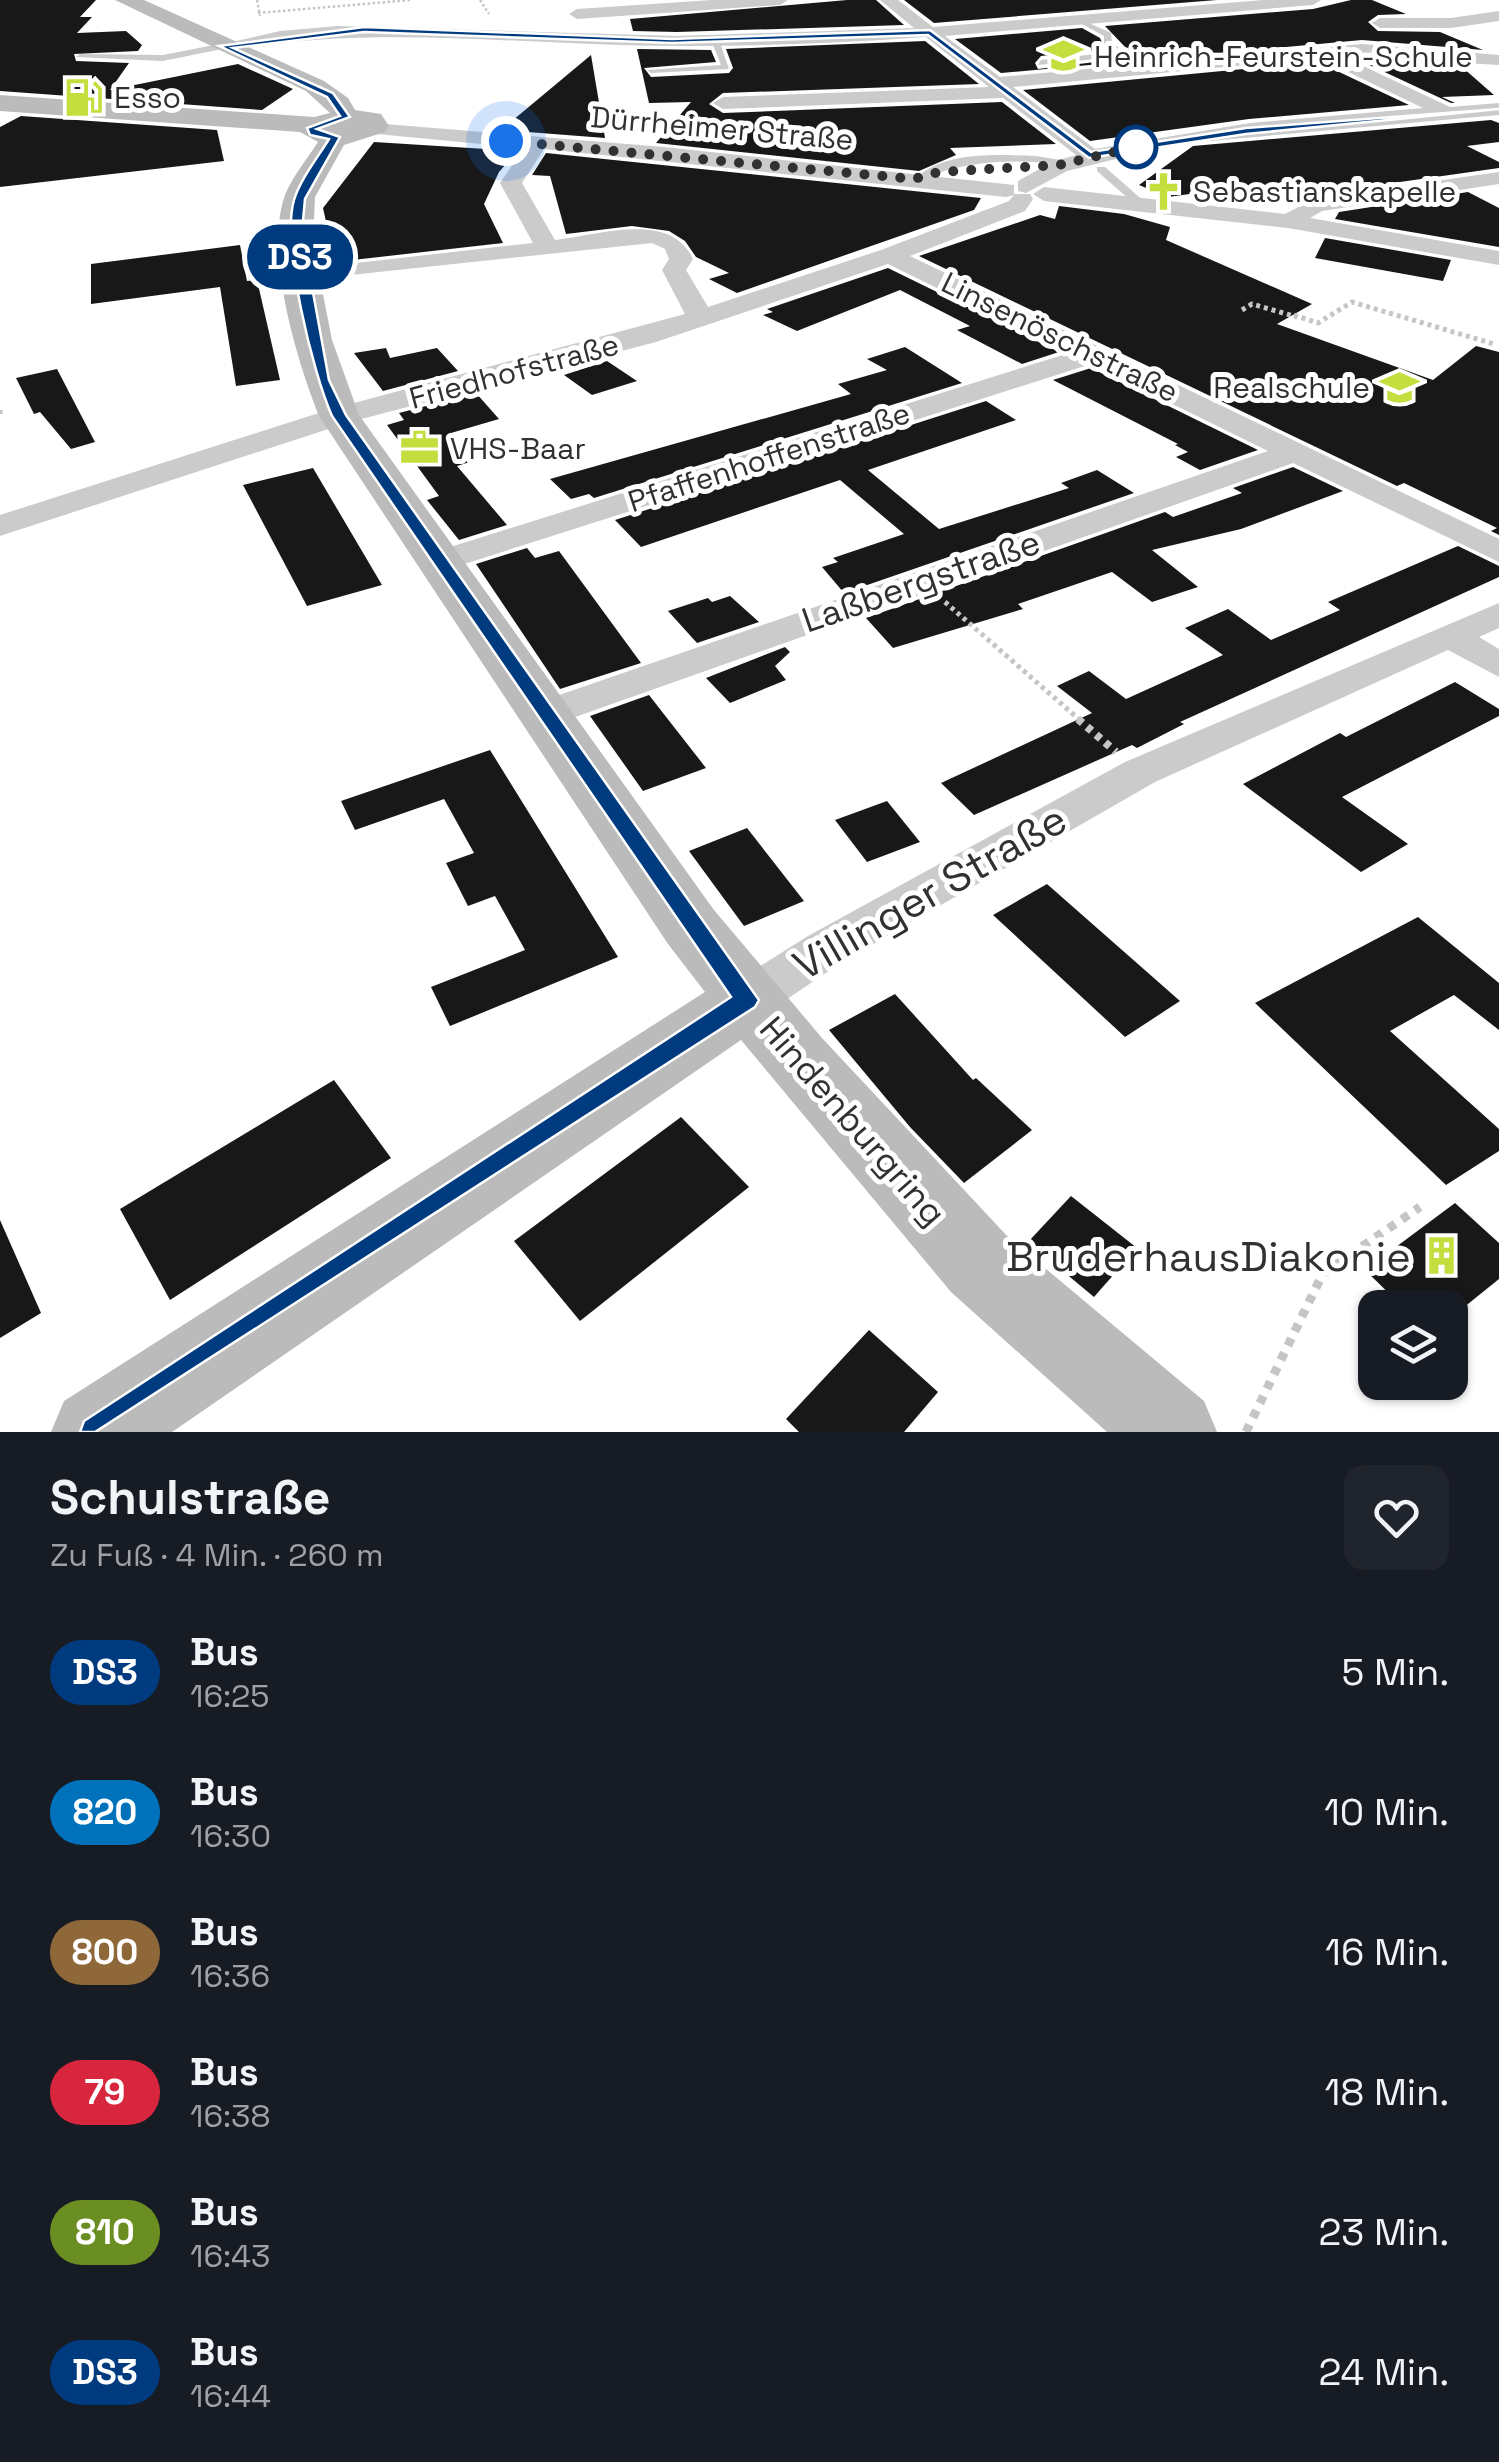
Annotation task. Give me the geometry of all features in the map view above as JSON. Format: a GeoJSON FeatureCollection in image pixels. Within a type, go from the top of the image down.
{"type":"FeatureCollection","features":[{"type":"Feature","properties":{"kind":"main road"},"geometry":{"type":"LineString","coordinates":[[126,0],[191,43],[224,46],[330,95],[331,126]]}},
{"type":"Feature","properties":{"kind":"main road"},"geometry":{"type":"LineString","coordinates":[[0,103],[41,100],[373,128]]}},
{"type":"Feature","properties":{"kind":"main road","name":"Hindenburgring"},"geometry":{"type":"LineString","coordinates":[[331,126],[299,199],[296,232],[322,380],[339,416],[548,713],[691,927],[747,1000],[980,1265],[1173,1432]]}},
{"type":"Feature","properties":{"kind":"main road","name":"Villinger Straße"},"geometry":{"type":"LineString","coordinates":[[95,1432],[747,1000]]}},
{"type":"Feature","properties":{"kind":"street"},"geometry":{"type":"LineString","coordinates":[[572,7],[780,0]]}},
{"type":"Feature","properties":{"kind":"street"},"geometry":{"type":"LineString","coordinates":[[888,0],[1004,87],[1079,163],[1246,131],[1499,110]]}},
{"type":"Feature","properties":{"kind":"street"},"geometry":{"type":"LineString","coordinates":[[224,46],[408,28],[715,40],[930,32],[1178,12],[1222,4],[1313,0]]}},
{"type":"Feature","properties":{"kind":"street"},"geometry":{"type":"LineString","coordinates":[[1222,4],[1258,26]]}},
{"type":"Feature","properties":{"kind":"street"},"geometry":{"type":"LineString","coordinates":[[1408,5],[1451,23],[1499,57]]}},
{"type":"Feature","properties":{"kind":"street"},"geometry":{"type":"LineString","coordinates":[[572,7],[593,35],[590,38]]}},
{"type":"Feature","properties":{"kind":"street"},"geometry":{"type":"LineString","coordinates":[[1178,12],[1210,27]]}},
{"type":"Feature","properties":{"kind":"street"},"geometry":{"type":"LineString","coordinates":[[1380,23],[1451,23],[1499,16]]}},
{"type":"Feature","properties":{"kind":"street"},"geometry":{"type":"LineString","coordinates":[[1289,40],[1497,132]]}},
{"type":"Feature","properties":{"kind":"street"},"geometry":{"type":"LineString","coordinates":[[1242,42],[1308,74]]}},
{"type":"Feature","properties":{"kind":"street"},"geometry":{"type":"LineString","coordinates":[[723,103],[1004,87],[1382,49],[1499,57]]}},
{"type":"Feature","properties":{"kind":"street"},"geometry":{"type":"LineString","coordinates":[[1360,100],[1394,117]]}},
{"type":"Feature","properties":{"kind":"street","name":"Dürrheimer Straße"},"geometry":{"type":"LineString","coordinates":[[373,128],[920,176],[1024,192],[1288,221],[1499,258]]}},
{"type":"Feature","properties":{"kind":"street"},"geometry":{"type":"LineString","coordinates":[[537,144],[511,183],[547,247]]}},
{"type":"Feature","properties":{"kind":"street","name":"Friedhofstraße"},"geometry":{"type":"LineString","coordinates":[[0,526],[339,416],[706,316],[1017,206],[1024,192],[1079,163]]}},
{"type":"Feature","properties":{"kind":"street"},"geometry":{"type":"LineString","coordinates":[[1288,221],[1333,202],[1499,178]]}},
{"type":"Feature","properties":{"kind":"street"},"geometry":{"type":"LineString","coordinates":[[302,276],[645,236],[675,244],[681,259],[674,270],[692,307],[706,316]]}},
{"type":"Feature","properties":{"kind":"street","name":"Linsenöschstraße"},"geometry":{"type":"LineString","coordinates":[[890,254],[1499,552]]}},
{"type":"Feature","properties":{"kind":"street","name":"Pfaffenhoffenstraße"},"geometry":{"type":"LineString","coordinates":[[440,561],[1098,353]]}},
{"type":"Feature","properties":{"kind":"street","name":"Laßbergstraße"},"geometry":{"type":"LineString","coordinates":[[548,713],[1295,452]]}},
{"type":"Feature","properties":{"kind":"street","name":"Villinger Straße"},"geometry":{"type":"LineString","coordinates":[[747,1000],[826,949],[1140,772],[1499,614]]}},
{"type":"Feature","properties":{"kind":"street"},"geometry":{"type":"LineString","coordinates":[[1451,636],[1499,665]]}},
{"type":"Feature","properties":{"kind":"lane"},"geometry":{"type":"LineString","coordinates":[[1041,63],[1122,54],[1108,44],[1108,35],[1081,20]]}},
{"type":"Feature","properties":{"kind":"lane"},"geometry":{"type":"LineString","coordinates":[[651,70],[726,67],[715,40]]}},
{"type":"Feature","properties":{"kind":"lane"},"geometry":{"type":"LineString","coordinates":[[80,57],[191,43]]}},
{"type":"Feature","properties":{"kind":"lane"},"geometry":{"type":"LineString","coordinates":[[920,176],[1079,163],[1143,206]]}},
{"type":"Feature","properties":{"kind":"path"},"geometry":{"type":"LineString","coordinates":[[257,0],[259,15],[410,0]]}},
{"type":"Feature","properties":{"kind":"path"},"geometry":{"type":"LineString","coordinates":[[480,0],[489,14]]}},
{"type":"Feature","properties":{"kind":"path"},"geometry":{"type":"LineString","coordinates":[[1242,310],[1252,304],[1318,323],[1352,302],[1494,344]]}},
{"type":"Feature","properties":{"kind":"path"},"geometry":{"type":"LineString","coordinates":[[920,580],[1140,772]]}},
{"type":"Feature","properties":{"kind":"path"},"geometry":{"type":"LineString","coordinates":[[1246,1432],[1323,1273],[1420,1207]]}},
{"type":"Feature","properties":{"kind":"building"},"geometry":{"type":"Polygon","coordinates":[[[0,0],[96,0],[80,17],[92,17],[77,33],[126,31],[142,45],[138,51],[74,54],[76,61],[129,63],[110,90],[238,64],[293,89],[262,110],[0,91],[0,0]]]}},
{"type":"Feature","properties":{"kind":"building"},"geometry":{"type":"Polygon","coordinates":[[[876,0],[904,25],[677,32],[633,31],[630,19],[876,0]]]}},
{"type":"Feature","properties":{"kind":"building"},"geometry":{"type":"Polygon","coordinates":[[[904,0],[1217,0],[934,23],[904,0]]]}},
{"type":"Feature","properties":{"kind":"building"},"geometry":{"type":"Polygon","coordinates":[[[1351,0],[1372,0],[1406,14],[1378,15],[1368,22],[1378,31],[1440,32],[1483,50],[1362,40],[1001,73],[955,39],[1082,28],[1100,38],[1105,49],[1041,56],[1035,63],[1038,69],[1128,58],[1127,49],[1105,26],[1313,9],[1351,0]]]}},
{"type":"Feature","properties":{"kind":"building"},"geometry":{"type":"Polygon","coordinates":[[[925,41],[979,84],[723,93],[709,104],[723,113],[1002,102],[1056,144],[950,148],[956,155],[919,171],[656,143],[691,102],[649,103],[637,49],[711,50],[716,62],[644,68],[651,77],[729,73],[733,68],[726,49],[925,41]]]}},
{"type":"Feature","properties":{"kind":"building"},"geometry":{"type":"Polygon","coordinates":[[[591,55],[605,138],[501,130],[591,55]]]}},
{"type":"Feature","properties":{"kind":"building"},"geometry":{"type":"Polygon","coordinates":[[[1361,61],[1462,67],[1494,95],[1442,97],[1455,103],[1451,103],[1361,61]]]}},
{"type":"Feature","properties":{"kind":"building"},"geometry":{"type":"Polygon","coordinates":[[[1318,62],[1409,105],[1249,119],[1090,141],[1023,90],[1318,62]]]}},
{"type":"Feature","properties":{"kind":"building"},"geometry":{"type":"Polygon","coordinates":[[[21,116],[217,130],[224,161],[0,187],[0,127],[21,116]]]}},
{"type":"Feature","properties":{"kind":"building"},"geometry":{"type":"Polygon","coordinates":[[[1491,120],[1499,123],[1499,142],[1467,146],[1499,162],[1499,168],[1315,194],[1304,200],[1226,189],[1168,197],[1139,185],[1193,146],[1491,120]]]}},
{"type":"Feature","properties":{"kind":"building"},"geometry":{"type":"Polygon","coordinates":[[[374,142],[517,151],[499,172],[484,204],[503,243],[335,262],[323,208],[374,142]]]}},
{"type":"Feature","properties":{"kind":"building"},"geometry":{"type":"Polygon","coordinates":[[[546,153],[981,198],[974,210],[737,293],[709,279],[729,273],[696,257],[685,241],[669,231],[632,226],[566,234],[550,176],[532,175],[546,153]]]}},
{"type":"Feature","properties":{"kind":"building"},"geometry":{"type":"Polygon","coordinates":[[[1468,192],[1499,208],[1499,247],[1335,219],[1339,212],[1468,192]]]}},
{"type":"Feature","properties":{"kind":"building"},"geometry":{"type":"Polygon","coordinates":[[[1059,206],[1124,214],[1170,227],[1166,240],[1312,304],[1277,324],[1433,380],[1476,346],[1499,352],[1499,535],[1491,531],[1497,528],[1404,483],[1397,486],[919,256],[1040,215],[1055,219],[1059,206]]]}},
{"type":"Feature","properties":{"kind":"building"},"geometry":{"type":"Polygon","coordinates":[[[1325,238],[1451,260],[1443,281],[1315,258],[1325,238]]]}},
{"type":"Feature","properties":{"kind":"building"},"geometry":{"type":"Polygon","coordinates":[[[240,245],[247,281],[257,280],[280,380],[236,386],[220,287],[91,304],[91,264],[240,245]]]}},
{"type":"Feature","properties":{"kind":"building"},"geometry":{"type":"Polygon","coordinates":[[[888,268],[1059,352],[1022,364],[957,330],[970,326],[900,290],[797,331],[763,315],[773,312],[767,309],[888,268]]]}},
{"type":"Feature","properties":{"kind":"building"},"geometry":{"type":"Polygon","coordinates":[[[905,347],[962,383],[594,498],[589,494],[571,499],[550,479],[851,394],[838,384],[887,370],[867,359],[905,347]]]}},
{"type":"Feature","properties":{"kind":"building"},"geometry":{"type":"Polygon","coordinates":[[[386,348],[390,358],[437,348],[458,371],[383,391],[354,353],[386,348]]]}},
{"type":"Feature","properties":{"kind":"building"},"geometry":{"type":"Polygon","coordinates":[[[607,361],[637,381],[592,395],[564,375],[607,361]]]}},
{"type":"Feature","properties":{"kind":"building"},"geometry":{"type":"Polygon","coordinates":[[[1091,368],[1258,450],[1200,470],[1176,457],[1188,452],[1175,445],[1178,444],[1053,380],[1091,368]]]}},
{"type":"Feature","properties":{"kind":"building"},"geometry":{"type":"Polygon","coordinates":[[[57,369],[95,442],[71,449],[40,412],[34,414],[16,378],[57,369]]]}},
{"type":"Feature","properties":{"kind":"building"},"geometry":{"type":"Polygon","coordinates":[[[476,393],[499,419],[451,433],[473,461],[457,466],[507,525],[459,540],[427,500],[439,496],[387,425],[404,420],[399,413],[476,393]]]}},
{"type":"Feature","properties":{"kind":"building"},"geometry":{"type":"Polygon","coordinates":[[[986,401],[1016,420],[868,470],[939,529],[1069,488],[1061,483],[1097,470],[1134,493],[844,593],[822,567],[838,562],[833,558],[904,534],[840,480],[641,547],[615,520],[986,401]]]}},
{"type":"Feature","properties":{"kind":"building"},"geometry":{"type":"Polygon","coordinates":[[[1293,467],[1343,491],[1241,529],[1152,550],[1198,587],[1152,602],[1112,572],[1018,604],[1023,609],[893,648],[866,618],[1165,512],[1173,517],[1242,493],[1233,488],[1293,467]]]}},
{"type":"Feature","properties":{"kind":"building"},"geometry":{"type":"Polygon","coordinates":[[[313,468],[382,585],[307,606],[243,485],[313,468]]]}},
{"type":"Feature","properties":{"kind":"building"},"geometry":{"type":"Polygon","coordinates":[[[1458,546],[1499,566],[1499,577],[1180,722],[1184,724],[1137,748],[1132,745],[974,815],[941,783],[1092,713],[1057,686],[1089,671],[1126,699],[1223,655],[1185,628],[1228,609],[1271,640],[1340,610],[1328,602],[1458,546]]]}},
{"type":"Feature","properties":{"kind":"building"},"geometry":{"type":"Polygon","coordinates":[[[527,548],[535,558],[559,551],[641,663],[560,689],[476,564],[527,548]]]}},
{"type":"Feature","properties":{"kind":"building"},"geometry":{"type":"Polygon","coordinates":[[[730,596],[759,622],[697,643],[668,611],[708,598],[712,602],[730,596]]]}},
{"type":"Feature","properties":{"kind":"building"},"geometry":{"type":"Polygon","coordinates":[[[785,647],[790,652],[775,666],[786,680],[730,703],[706,678],[785,647]]]}},
{"type":"Feature","properties":{"kind":"building"},"geometry":{"type":"Polygon","coordinates":[[[1455,682],[1499,709],[1499,716],[1342,797],[1408,844],[1361,872],[1243,784],[1340,733],[1346,737],[1455,682]]]}},
{"type":"Feature","properties":{"kind":"building"},"geometry":{"type":"Polygon","coordinates":[[[649,695],[706,768],[643,791],[590,716],[649,695]]]}},
{"type":"Feature","properties":{"kind":"building"},"geometry":{"type":"Polygon","coordinates":[[[490,750],[618,957],[450,1026],[431,987],[525,950],[495,896],[468,906],[446,863],[474,853],[444,799],[355,830],[341,801],[490,750]]]}},
{"type":"Feature","properties":{"kind":"building"},"geometry":{"type":"Polygon","coordinates":[[[887,801],[920,842],[867,862],[835,820],[887,801]]]}},
{"type":"Feature","properties":{"kind":"building"},"geometry":{"type":"Polygon","coordinates":[[[747,828],[804,901],[744,926],[689,851],[747,828]]]}},
{"type":"Feature","properties":{"kind":"building"},"geometry":{"type":"Polygon","coordinates":[[[1047,884],[1180,1001],[1125,1037],[993,915],[1047,884]]]}},
{"type":"Feature","properties":{"kind":"building"},"geometry":{"type":"Polygon","coordinates":[[[1418,917],[1499,983],[1499,1030],[1454,995],[1390,1031],[1499,1129],[1499,1151],[1446,1185],[1255,1003],[1418,917]]]}},
{"type":"Feature","properties":{"kind":"building"},"geometry":{"type":"Polygon","coordinates":[[[895,994],[973,1080],[976,1078],[1032,1130],[964,1183],[910,1127],[829,1030],[895,994]]]}},
{"type":"Feature","properties":{"kind":"building"},"geometry":{"type":"Polygon","coordinates":[[[334,1080],[391,1158],[170,1300],[120,1209],[334,1080]]]}},
{"type":"Feature","properties":{"kind":"building"},"geometry":{"type":"Polygon","coordinates":[[[681,1117],[749,1187],[580,1321],[514,1241],[681,1117]]]}},
{"type":"Feature","properties":{"kind":"building"},"geometry":{"type":"Polygon","coordinates":[[[1071,1196],[1137,1248],[1094,1297],[1028,1242],[1071,1196]]]}},
{"type":"Feature","properties":{"kind":"building","name":"BruderhausDiakonie"},"geometry":{"type":"Polygon","coordinates":[[[1455,1203],[1499,1243],[1499,1279],[1468,1304],[1468,1290],[1386,1290],[1365,1270],[1455,1203]]]}},
{"type":"Feature","properties":{"kind":"building"},"geometry":{"type":"Polygon","coordinates":[[[0,1220],[41,1313],[0,1338],[0,1220]]]}},
{"type":"Feature","properties":{"kind":"building"},"geometry":{"type":"Polygon","coordinates":[[[869,1330],[938,1392],[904,1432],[799,1432],[786,1419],[869,1330]]]}},
{"type":"Feature","properties":{"kind":"bus line","name":"DS3"},"geometry":{"type":"LineString","coordinates":[[95,1432],[747,1000],[691,927],[548,713],[339,416],[322,380],[296,232],[299,199],[335,137],[322,136],[312,128],[345,117],[339,104],[315,86],[224,46],[326,32],[408,28],[672,41],[930,32],[1089,155],[1246,131],[1499,109]]}},
{"type":"Feature","properties":{"kind":"place","name":"Heinrich-Feurstein-Schule"},"geometry":{"type":"Point","coordinates":[1064,56]}},
{"type":"Feature","properties":{"kind":"place","name":"Esso"},"geometry":{"type":"Point","coordinates":[84,97]}},
{"type":"Feature","properties":{"kind":"place","name":"Sebastianskapelle"},"geometry":{"type":"Point","coordinates":[1163,191]}},
{"type":"Feature","properties":{"kind":"place","name":"Realschule"},"geometry":{"type":"Point","coordinates":[1400,387]}},
{"type":"Feature","properties":{"kind":"place","name":"VHS-Baar"},"geometry":{"type":"Point","coordinates":[420,448]}},
{"type":"Feature","properties":{"kind":"place","name":"BruderhausDiakonie"},"geometry":{"type":"Point","coordinates":[1441,1256]}},
{"type":"Feature","properties":{"kind":"route"},"geometry":{"type":"LineString","coordinates":[[506,141],[914,179],[939,172],[1059,165],[1136,147]]}}]}
